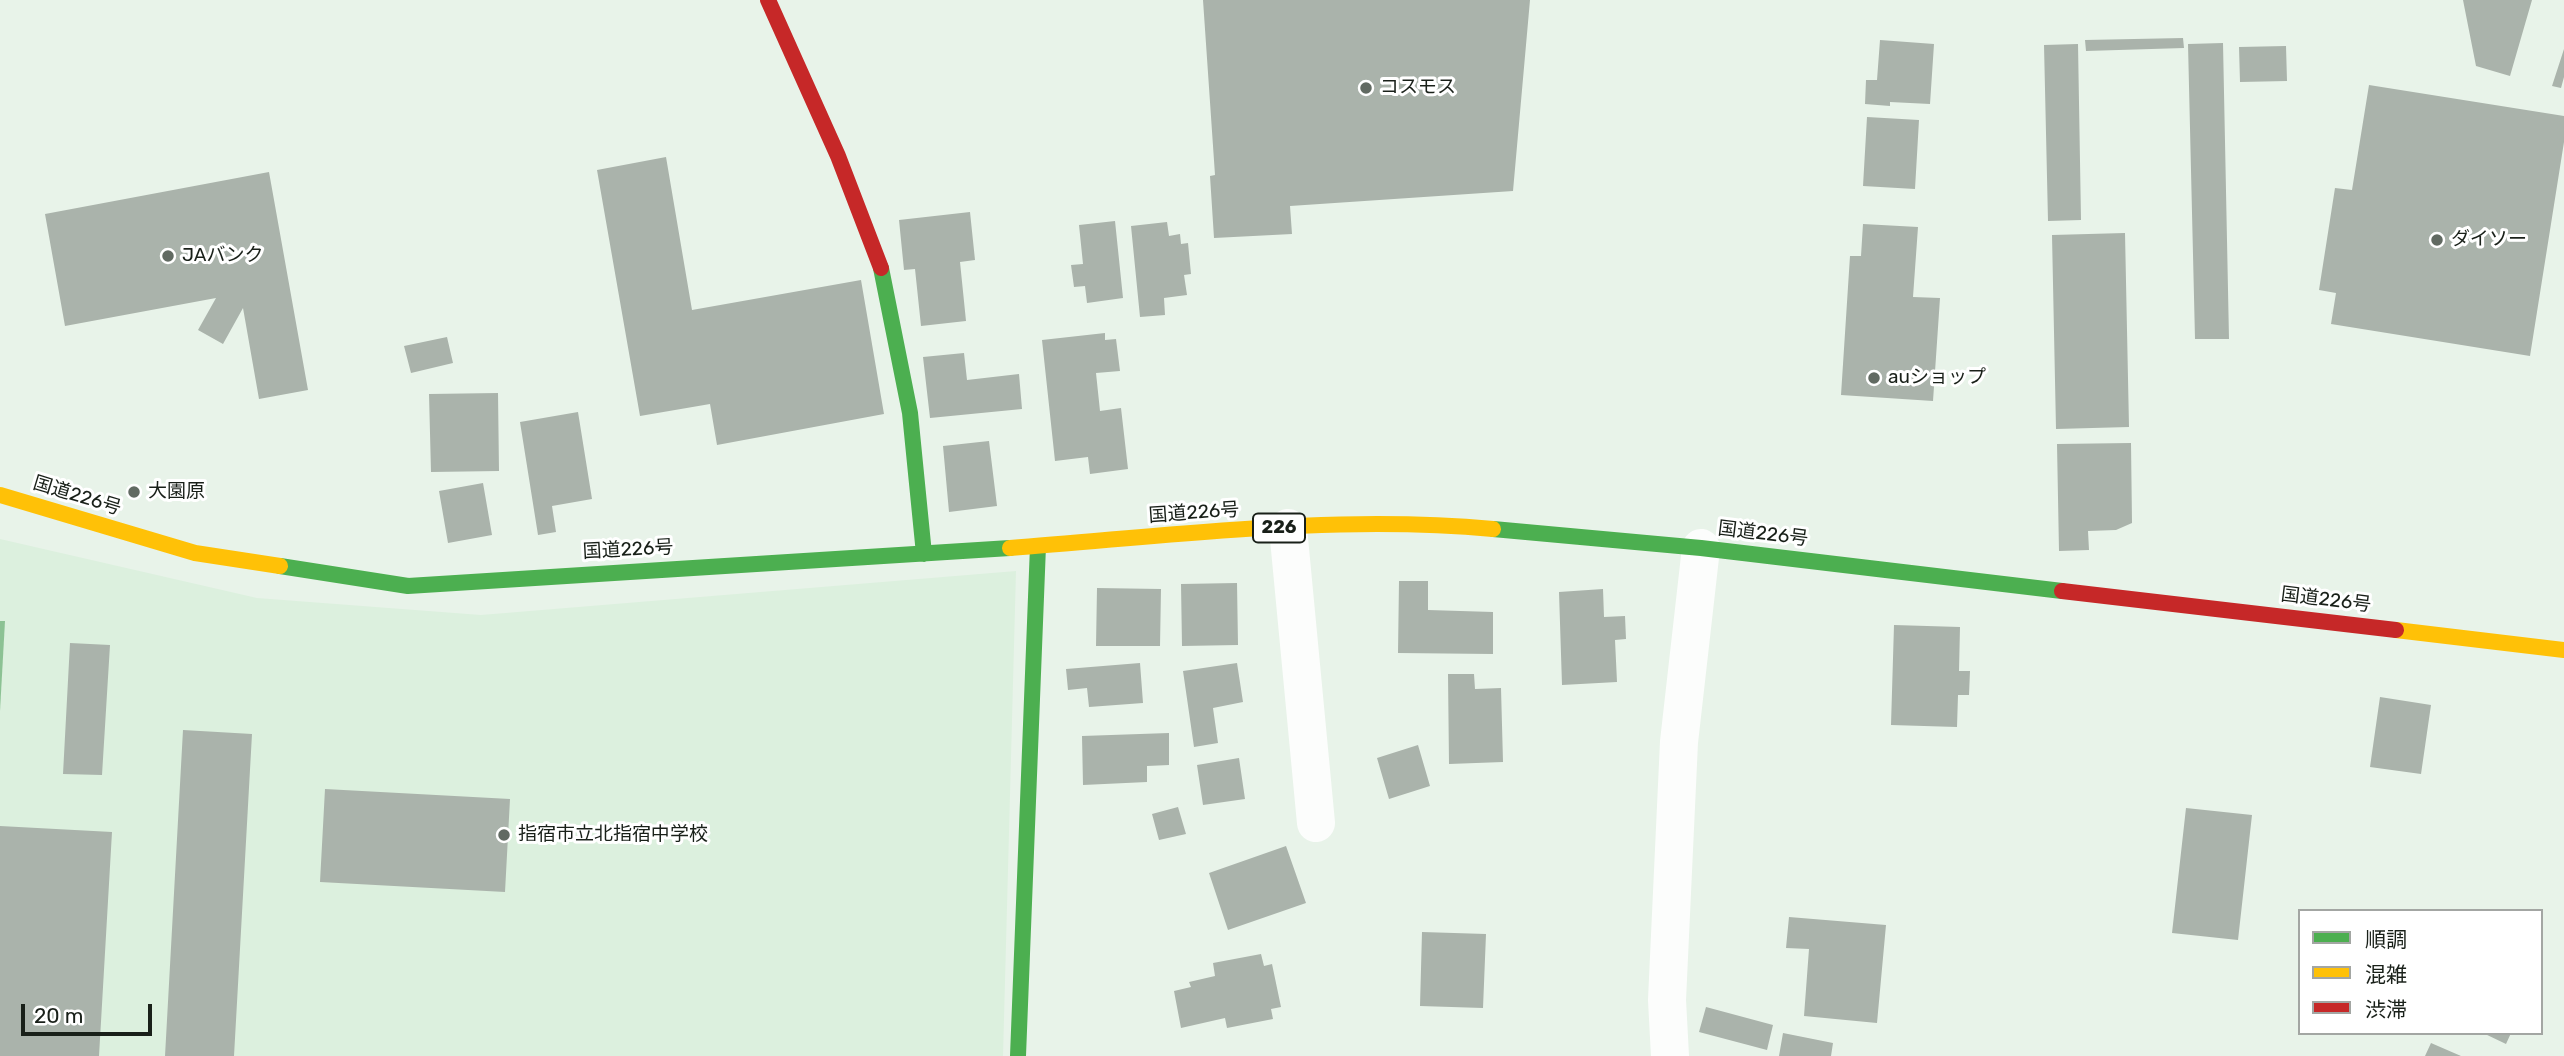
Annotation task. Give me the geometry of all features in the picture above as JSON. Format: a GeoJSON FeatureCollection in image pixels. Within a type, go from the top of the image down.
{"type":"FeatureCollection","features":[{"type":"Feature","properties":{"kind":"main road"},"geometry":{"type":"LineString","coordinates":[[768,0],[838,156],[883,274],[910,413],[924,554]]}},
{"type":"Feature","properties":{"kind":"main road","name":"国道226号"},"geometry":{"type":"LineString","coordinates":[[0,495],[195,554],[408,586],[924,554],[1332,524],[1438,524],[1701,548],[2564,650]]}},
{"type":"Feature","properties":{"kind":"main road"},"geometry":{"type":"LineString","coordinates":[[1018,1056],[1038,546]]}},
{"type":"Feature","properties":{"kind":"street"},"geometry":{"type":"LineString","coordinates":[[1288,528],[1316,822]]}},
{"type":"Feature","properties":{"kind":"street"},"geometry":{"type":"LineString","coordinates":[[1670,1056],[1667,1000],[1679,742],[1701,548]]}},
{"type":"Feature","properties":{"kind":"shaded area","name":"指宿市立北指宿中学校"},"geometry":{"type":"Polygon","coordinates":[[[0,539],[257,598],[481,615],[1016,571],[1003,1056],[0,1056],[0,539]]]}},
{"type":"Feature","properties":{"kind":"shaded area"},"geometry":{"type":"Polygon","coordinates":[[[0,621],[5,621],[0,711],[0,621]]]}},
{"type":"Feature","properties":{"kind":"building","name":"コスモス"},"geometry":{"type":"Polygon","coordinates":[[[1203,0],[1530,0],[1513,191],[1290,206],[1292,234],[1214,238],[1210,176],[1215,175],[1203,0]]]}},
{"type":"Feature","properties":{"kind":"building"},"geometry":{"type":"Polygon","coordinates":[[[2463,0],[2532,0],[2510,76],[2476,66],[2463,0]]]}},
{"type":"Feature","properties":{"kind":"building"},"geometry":{"type":"Polygon","coordinates":[[[2183,38],[2184,48],[2086,51],[2085,40],[2183,38]]]}},
{"type":"Feature","properties":{"kind":"building"},"geometry":{"type":"Polygon","coordinates":[[[1880,40],[1934,44],[1930,104],[1865,104],[1866,80],[1877,80],[1880,40]]]}},
{"type":"Feature","properties":{"kind":"building"},"geometry":{"type":"Polygon","coordinates":[[[2223,43],[2229,339],[2195,339],[2188,44],[2223,43]]]}},
{"type":"Feature","properties":{"kind":"building"},"geometry":{"type":"Polygon","coordinates":[[[2078,44],[2081,220],[2048,221],[2044,45],[2078,44]]]}},
{"type":"Feature","properties":{"kind":"building"},"geometry":{"type":"Polygon","coordinates":[[[2286,46],[2287,81],[2240,82],[2239,47],[2286,46]]]}},
{"type":"Feature","properties":{"kind":"building"},"geometry":{"type":"Polygon","coordinates":[[[2564,49],[2564,77],[2561,88],[2552,86],[2564,49]]]}},
{"type":"Feature","properties":{"kind":"building","name":"ダイソー"},"geometry":{"type":"Polygon","coordinates":[[[2369,85],[2564,116],[2564,142],[2530,356],[2331,324],[2336,293],[2319,290],[2335,188],[2352,190],[2369,85]]]}},
{"type":"Feature","properties":{"kind":"building"},"geometry":{"type":"Polygon","coordinates":[[[1867,117],[1919,120],[1915,189],[1863,186],[1867,117]]]}},
{"type":"Feature","properties":{"kind":"building"},"geometry":{"type":"Polygon","coordinates":[[[666,157],[692,310],[861,280],[884,414],[717,445],[710,404],[640,416],[597,170],[666,157]]]}},
{"type":"Feature","properties":{"kind":"building","name":"JAバンク"},"geometry":{"type":"Polygon","coordinates":[[[269,172],[308,390],[259,399],[243,308],[223,344],[198,330],[216,298],[65,326],[45,214],[269,172]]]}},
{"type":"Feature","properties":{"kind":"building"},"geometry":{"type":"Polygon","coordinates":[[[970,212],[975,260],[960,262],[966,321],[921,326],[915,269],[904,270],[899,220],[970,212]]]}},
{"type":"Feature","properties":{"kind":"building"},"geometry":{"type":"Polygon","coordinates":[[[1115,221],[1123,298],[1087,303],[1085,286],[1074,287],[1071,265],[1083,264],[1079,225],[1115,221]]]}},
{"type":"Feature","properties":{"kind":"building"},"geometry":{"type":"Polygon","coordinates":[[[1167,222],[1169,236],[1180,234],[1181,244],[1188,243],[1191,274],[1184,275],[1187,295],[1164,298],[1165,315],[1140,317],[1131,226],[1167,222]]]}},
{"type":"Feature","properties":{"kind":"building"},"geometry":{"type":"Polygon","coordinates":[[[1863,224],[1918,227],[1913,297],[1940,298],[1933,401],[1841,395],[1850,256],[1861,256],[1863,224]]]}},
{"type":"Feature","properties":{"kind":"building"},"geometry":{"type":"Polygon","coordinates":[[[2125,233],[2129,427],[2056,429],[2052,235],[2125,233]]]}},
{"type":"Feature","properties":{"kind":"building"},"geometry":{"type":"Polygon","coordinates":[[[1105,333],[1105,340],[1116,339],[1120,371],[1096,373],[1100,411],[1121,408],[1128,469],[1090,474],[1088,457],[1055,461],[1042,340],[1105,333]]]}},
{"type":"Feature","properties":{"kind":"building"},"geometry":{"type":"Polygon","coordinates":[[[447,337],[453,363],[411,373],[404,346],[447,337]]]}},
{"type":"Feature","properties":{"kind":"building"},"geometry":{"type":"Polygon","coordinates":[[[964,353],[967,380],[1019,374],[1022,409],[930,418],[923,357],[964,353]]]}},
{"type":"Feature","properties":{"kind":"building"},"geometry":{"type":"Polygon","coordinates":[[[498,393],[499,471],[431,472],[429,394],[498,393]]]}},
{"type":"Feature","properties":{"kind":"building"},"geometry":{"type":"Polygon","coordinates":[[[578,412],[592,499],[552,506],[556,532],[538,535],[520,422],[578,412]]]}},
{"type":"Feature","properties":{"kind":"building"},"geometry":{"type":"Polygon","coordinates":[[[989,441],[997,506],[949,512],[943,446],[989,441]]]}},
{"type":"Feature","properties":{"kind":"building"},"geometry":{"type":"Polygon","coordinates":[[[2131,443],[2132,523],[2116,530],[2088,531],[2089,550],[2059,551],[2057,444],[2131,443]]]}},
{"type":"Feature","properties":{"kind":"building"},"geometry":{"type":"Polygon","coordinates":[[[483,483],[492,535],[448,543],[439,491],[483,483]]]}},
{"type":"Feature","properties":{"kind":"building"},"geometry":{"type":"Polygon","coordinates":[[[1399,581],[1428,581],[1428,610],[1493,612],[1493,654],[1398,653],[1399,581]]]}},
{"type":"Feature","properties":{"kind":"building"},"geometry":{"type":"Polygon","coordinates":[[[1237,583],[1238,645],[1182,646],[1181,584],[1237,583]]]}},
{"type":"Feature","properties":{"kind":"building"},"geometry":{"type":"Polygon","coordinates":[[[1097,588],[1161,589],[1160,646],[1096,646],[1097,588]]]}},
{"type":"Feature","properties":{"kind":"building"},"geometry":{"type":"Polygon","coordinates":[[[1603,589],[1604,617],[1625,616],[1626,639],[1615,640],[1617,682],[1562,685],[1559,592],[1603,589]]]}},
{"type":"Feature","properties":{"kind":"building"},"geometry":{"type":"Polygon","coordinates":[[[1894,625],[1960,627],[1959,671],[1970,671],[1969,695],[1958,695],[1957,727],[1891,725],[1894,625]]]}},
{"type":"Feature","properties":{"kind":"building"},"geometry":{"type":"Polygon","coordinates":[[[70,643],[110,645],[102,775],[63,774],[70,643]]]}},
{"type":"Feature","properties":{"kind":"building"},"geometry":{"type":"Polygon","coordinates":[[[1140,663],[1143,703],[1089,707],[1087,688],[1068,690],[1066,669],[1140,663]]]}},
{"type":"Feature","properties":{"kind":"building"},"geometry":{"type":"Polygon","coordinates":[[[1237,663],[1243,702],[1213,708],[1218,743],[1194,747],[1183,671],[1237,663]]]}},
{"type":"Feature","properties":{"kind":"building"},"geometry":{"type":"Polygon","coordinates":[[[1448,674],[1474,674],[1475,689],[1501,688],[1503,762],[1449,764],[1448,674]]]}},
{"type":"Feature","properties":{"kind":"building"},"geometry":{"type":"Polygon","coordinates":[[[2380,697],[2431,705],[2421,774],[2370,767],[2380,697]]]}},
{"type":"Feature","properties":{"kind":"building"},"geometry":{"type":"Polygon","coordinates":[[[183,730],[252,734],[234,1056],[165,1056],[183,730]]]}},
{"type":"Feature","properties":{"kind":"building"},"geometry":{"type":"Polygon","coordinates":[[[1169,733],[1169,765],[1147,766],[1147,782],[1083,785],[1082,736],[1169,733]]]}},
{"type":"Feature","properties":{"kind":"building"},"geometry":{"type":"Polygon","coordinates":[[[1418,745],[1430,786],[1389,799],[1377,758],[1418,745]]]}},
{"type":"Feature","properties":{"kind":"building"},"geometry":{"type":"Polygon","coordinates":[[[1239,758],[1245,799],[1203,805],[1197,765],[1239,758]]]}},
{"type":"Feature","properties":{"kind":"building"},"geometry":{"type":"Polygon","coordinates":[[[325,789],[510,799],[505,892],[320,882],[325,789]]]}},
{"type":"Feature","properties":{"kind":"building"},"geometry":{"type":"Polygon","coordinates":[[[1178,807],[1186,834],[1159,840],[1152,814],[1178,807]]]}},
{"type":"Feature","properties":{"kind":"building"},"geometry":{"type":"Polygon","coordinates":[[[2186,808],[2252,815],[2238,940],[2172,933],[2186,808]]]}},
{"type":"Feature","properties":{"kind":"building"},"geometry":{"type":"Polygon","coordinates":[[[0,826],[112,832],[99,1056],[0,1056],[0,826]]]}},
{"type":"Feature","properties":{"kind":"building"},"geometry":{"type":"Polygon","coordinates":[[[1286,846],[1306,903],[1228,930],[1209,873],[1286,846]]]}},
{"type":"Feature","properties":{"kind":"building"},"geometry":{"type":"Polygon","coordinates":[[[1789,917],[1886,925],[1877,1023],[1804,1016],[1809,949],[1786,948],[1789,917]]]}},
{"type":"Feature","properties":{"kind":"building"},"geometry":{"type":"Polygon","coordinates":[[[1422,932],[1486,934],[1483,1008],[1420,1006],[1422,932]]]}},
{"type":"Feature","properties":{"kind":"building"},"geometry":{"type":"Polygon","coordinates":[[[1261,954],[1264,966],[1272,964],[1281,1007],[1271,1009],[1273,1019],[1227,1028],[1225,1018],[1181,1028],[1174,991],[1191,987],[1189,982],[1215,976],[1213,963],[1261,954]]]}},
{"type":"Feature","properties":{"kind":"building"},"geometry":{"type":"Polygon","coordinates":[[[1706,1007],[1773,1025],[1767,1050],[1699,1032],[1706,1007]]]}},
{"type":"Feature","properties":{"kind":"building"},"geometry":{"type":"Polygon","coordinates":[[[1783,1033],[1833,1043],[1831,1056],[1779,1056],[1783,1033]]]}},
{"type":"Feature","properties":{"kind":"building"},"geometry":{"type":"Polygon","coordinates":[[[2487,1035],[2510,1035],[2506,1044],[2487,1035]]]}},
{"type":"Feature","properties":{"kind":"building"},"geometry":{"type":"Polygon","coordinates":[[[2431,1043],[2461,1056],[2425,1056],[2431,1043]]]}},
{"type":"Feature","properties":{"kind":"traffic: fast"},"geometry":{"type":"LineString","coordinates":[[881,268],[910,413],[924,554]]}},
{"type":"Feature","properties":{"kind":"traffic: fast"},"geometry":{"type":"LineString","coordinates":[[1493,529],[1701,548],[2062,591]]}},
{"type":"Feature","properties":{"kind":"traffic: fast"},"geometry":{"type":"LineString","coordinates":[[1018,1056],[1038,546]]}},
{"type":"Feature","properties":{"kind":"traffic: fast"},"geometry":{"type":"LineString","coordinates":[[280,566],[408,586],[1010,548]]}},
{"type":"Feature","properties":{"kind":"traffic: slow"},"geometry":{"type":"LineString","coordinates":[[0,495],[195,553],[280,566]]}},
{"type":"Feature","properties":{"kind":"traffic: slow"},"geometry":{"type":"LineString","coordinates":[[1010,548],[1312,525],[1433,525],[1493,529]]}},
{"type":"Feature","properties":{"kind":"traffic: slow"},"geometry":{"type":"LineString","coordinates":[[2396,630],[2564,650]]}},
{"type":"Feature","properties":{"kind":"traffic: jam"},"geometry":{"type":"LineString","coordinates":[[768,0],[838,156],[881,268]]}},
{"type":"Feature","properties":{"kind":"traffic: jam"},"geometry":{"type":"LineString","coordinates":[[2062,591],[2396,630]]}},
{"type":"Feature","properties":{"kind":"place","name":"コスモス"},"geometry":{"type":"Point","coordinates":[1366,88]}},
{"type":"Feature","properties":{"kind":"place","name":"ダイソー"},"geometry":{"type":"Point","coordinates":[2437,240]}},
{"type":"Feature","properties":{"kind":"place","name":"JAバンク"},"geometry":{"type":"Point","coordinates":[168,256]}},
{"type":"Feature","properties":{"kind":"place","name":"auショップ"},"geometry":{"type":"Point","coordinates":[1874,378]}},
{"type":"Feature","properties":{"kind":"place","name":"大園原"},"geometry":{"type":"Point","coordinates":[134,492]}},
{"type":"Feature","properties":{"kind":"place","name":"指宿市立北指宿中学校"},"geometry":{"type":"Point","coordinates":[504,835]}}]}
